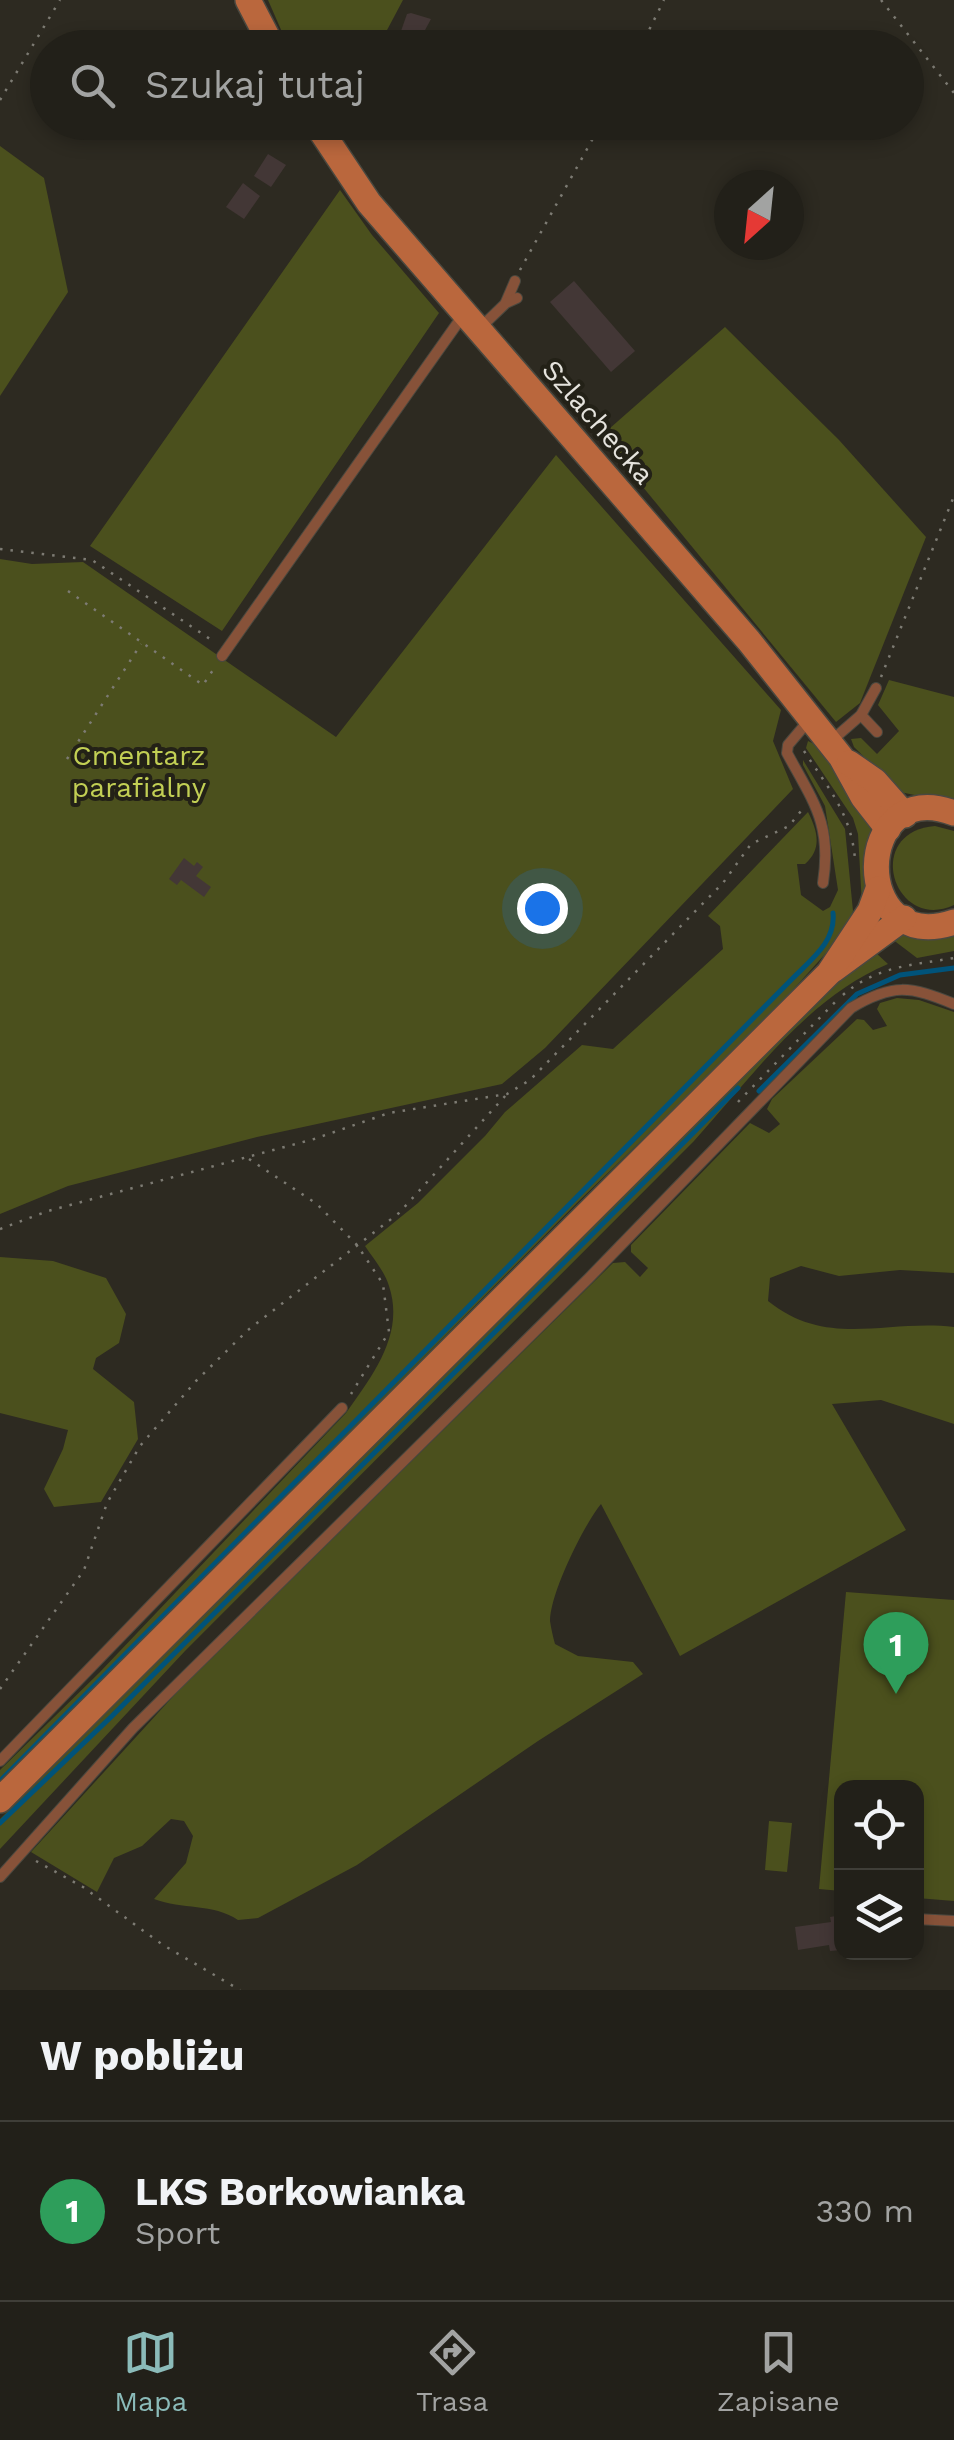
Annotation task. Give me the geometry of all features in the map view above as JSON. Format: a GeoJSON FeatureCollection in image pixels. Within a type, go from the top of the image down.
{"type":"FeatureCollection","features":[{"type":"Feature","properties":{"kind":"main road"},"geometry":{"type":"LineString","coordinates":[[248,0],[264,30]]}},
{"type":"Feature","properties":{"kind":"main road","name":"Szlachecka"},"geometry":{"type":"LineString","coordinates":[[327,140],[369,204],[749,641],[803,728],[835,750],[863,798],[896,822]]}},
{"type":"Feature","properties":{"kind":"main road"},"geometry":{"type":"LineString","coordinates":[[954,814],[932,809],[896,822],[875,858],[878,889],[888,906],[904,918],[934,926],[954,922]]}},
{"type":"Feature","properties":{"kind":"main road"},"geometry":{"type":"LineString","coordinates":[[0,1800],[829,972],[870,910],[878,889]]}},
{"type":"Feature","properties":{"kind":"main road"},"geometry":{"type":"LineString","coordinates":[[829,972],[904,918]]}},
{"type":"Feature","properties":{"kind":"lane"},"geometry":{"type":"LineString","coordinates":[[224,653],[471,321],[512,300],[515,281]]}},
{"type":"Feature","properties":{"kind":"lane"},"geometry":{"type":"LineString","coordinates":[[835,750],[876,688]]}},
{"type":"Feature","properties":{"kind":"lane"},"geometry":{"type":"LineString","coordinates":[[861,715],[878,732]]}},
{"type":"Feature","properties":{"kind":"lane"},"geometry":{"type":"LineString","coordinates":[[803,728],[787,753],[810,797],[827,843],[823,883]]}},
{"type":"Feature","properties":{"kind":"lane"},"geometry":{"type":"LineString","coordinates":[[0,1877],[133,1728],[610,1258],[851,1008],[895,988],[910,988],[954,1004]]}},
{"type":"Feature","properties":{"kind":"lane"},"geometry":{"type":"LineString","coordinates":[[0,1761],[342,1408]]}},
{"type":"Feature","properties":{"kind":"lane"},"geometry":{"type":"LineString","coordinates":[[924,1920],[954,1922]]}},
{"type":"Feature","properties":{"kind":"path"},"geometry":{"type":"LineString","coordinates":[[42,30],[60,0]]}},
{"type":"Feature","properties":{"kind":"path"},"geometry":{"type":"LineString","coordinates":[[649,30],[664,0]]}},
{"type":"Feature","properties":{"kind":"path"},"geometry":{"type":"LineString","coordinates":[[881,0],[905,30]]}},
{"type":"Feature","properties":{"kind":"path"},"geometry":{"type":"LineString","coordinates":[[0,100],[30,50]]}},
{"type":"Feature","properties":{"kind":"path"},"geometry":{"type":"LineString","coordinates":[[924,55],[954,93]]}},
{"type":"Feature","properties":{"kind":"path"},"geometry":{"type":"LineString","coordinates":[[515,281],[592,140]]}},
{"type":"Feature","properties":{"kind":"path"},"geometry":{"type":"LineString","coordinates":[[876,688],[954,496]]}},
{"type":"Feature","properties":{"kind":"path"},"geometry":{"type":"LineString","coordinates":[[0,549],[92,560],[224,653],[203,686],[68,591]]}},
{"type":"Feature","properties":{"kind":"path"},"geometry":{"type":"LineString","coordinates":[[67,759],[142,642]]}},
{"type":"Feature","properties":{"kind":"path"},"geometry":{"type":"LineString","coordinates":[[803,728],[850,826],[856,870]]}},
{"type":"Feature","properties":{"kind":"path"},"geometry":{"type":"LineString","coordinates":[[0,1689],[84,1570],[107,1502],[140,1446],[196,1381],[248,1330],[399,1213],[507,1094],[530,1080],[723,883],[751,844],[790,826],[810,797]]}},
{"type":"Feature","properties":{"kind":"path"},"geometry":{"type":"LineString","coordinates":[[0,1230],[48,1211],[314,1139],[389,1113],[507,1094]]}},
{"type":"Feature","properties":{"kind":"path"},"geometry":{"type":"LineString","coordinates":[[247,1157],[317,1204],[357,1245],[384,1284],[389,1332],[342,1408]]}},
{"type":"Feature","properties":{"kind":"path"},"geometry":{"type":"LineString","coordinates":[[22,1853],[83,1887],[162,1945],[240,1990]]}},
{"type":"Feature","properties":{"kind":"green space"},"geometry":{"type":"Polygon","coordinates":[[[268,0],[403,0],[387,30],[281,30],[268,0]]]}},
{"type":"Feature","properties":{"kind":"green space"},"geometry":{"type":"Polygon","coordinates":[[[0,146],[44,178],[68,292],[0,396],[0,146]]]}},
{"type":"Feature","properties":{"kind":"green space"},"geometry":{"type":"Polygon","coordinates":[[[340,190],[372,235],[439,313],[222,631],[90,546],[340,190]]]}},
{"type":"Feature","properties":{"kind":"green space"},"geometry":{"type":"Polygon","coordinates":[[[725,327],[839,440],[926,537],[860,703],[836,722],[601,436],[725,327]]]}},
{"type":"Feature","properties":{"kind":"green space","name":"Cmentarz parafialny"},"geometry":{"type":"Polygon","coordinates":[[[556,455],[781,710],[773,741],[793,789],[545,1048],[502,1084],[257,1137],[68,1186],[0,1214],[0,559],[32,564],[83,562],[336,737],[556,455]]]}},
{"type":"Feature","properties":{"kind":"green space"},"geometry":{"type":"Polygon","coordinates":[[[889,680],[954,697],[954,798],[900,792],[854,747],[851,739],[861,738],[877,754],[899,731],[878,705],[889,680]]]}},
{"type":"Feature","properties":{"kind":"green space"},"geometry":{"type":"Polygon","coordinates":[[[808,741],[818,746],[870,824],[873,854],[862,905],[858,834],[853,818],[806,748],[808,741]]]}},
{"type":"Feature","properties":{"kind":"green space"},"geometry":{"type":"Polygon","coordinates":[[[803,760],[845,829],[853,911],[836,942],[763,1023],[579,1201],[0,1785],[0,1770],[100,1672],[346,1413],[366,1384],[390,1337],[393,1304],[385,1276],[365,1246],[418,1203],[505,1112],[582,1045],[613,1049],[723,949],[720,926],[708,916],[808,812],[816,832],[816,845],[805,864],[797,864],[801,895],[823,911],[830,907],[838,890],[825,806],[803,760]]]}},
{"type":"Feature","properties":{"kind":"green space"},"geometry":{"type":"Polygon","coordinates":[[[935,826],[954,831],[954,905],[933,910],[915,905],[902,894],[893,861],[899,845],[912,832],[935,826]]]}},
{"type":"Feature","properties":{"kind":"green space"},"geometry":{"type":"Polygon","coordinates":[[[903,932],[954,932],[954,951],[917,958],[892,939],[903,932]]]}},
{"type":"Feature","properties":{"kind":"green space"},"geometry":{"type":"Polygon","coordinates":[[[875,952],[888,964],[832,997],[782,1041],[694,1141],[185,1651],[0,1849],[0,1819],[812,1004],[875,952]]]}},
{"type":"Feature","properties":{"kind":"green space"},"geometry":{"type":"Polygon","coordinates":[[[897,998],[919,1000],[954,1012],[954,1273],[900,1270],[839,1276],[801,1266],[770,1278],[768,1301],[790,1316],[835,1328],[954,1327],[954,1424],[881,1400],[832,1404],[906,1530],[680,1656],[601,1504],[577,1544],[555,1594],[550,1621],[555,1644],[578,1656],[633,1662],[643,1674],[357,1865],[258,1918],[238,1920],[218,1911],[154,1899],[186,1863],[193,1836],[184,1821],[171,1819],[142,1846],[114,1858],[97,1892],[31,1852],[178,1691],[613,1263],[625,1262],[640,1277],[648,1268],[631,1252],[631,1245],[750,1123],[769,1133],[780,1124],[767,1109],[772,1099],[857,1019],[864,1020],[873,1030],[887,1026],[877,1009],[880,1003],[897,998]]]}},
{"type":"Feature","properties":{"kind":"green space"},"geometry":{"type":"Polygon","coordinates":[[[0,1257],[53,1261],[106,1278],[126,1314],[119,1343],[96,1358],[93,1369],[134,1402],[138,1439],[101,1502],[54,1507],[44,1489],[68,1430],[0,1413],[0,1257]]]}},
{"type":"Feature","properties":{"kind":"green space"},"geometry":{"type":"Polygon","coordinates":[[[846,1592],[954,1600],[954,1901],[924,1899],[924,1780],[834,1780],[834,1890],[819,1889],[846,1592]]]}},
{"type":"Feature","properties":{"kind":"green space"},"geometry":{"type":"Polygon","coordinates":[[[769,1821],[792,1823],[787,1872],[765,1870],[769,1821]]]}},
{"type":"Feature","properties":{"kind":"building"},"geometry":{"type":"Polygon","coordinates":[[[407,14],[431,19],[425,30],[401,30],[407,14]]]}},
{"type":"Feature","properties":{"kind":"building"},"geometry":{"type":"Polygon","coordinates":[[[268,154],[286,165],[271,187],[254,176],[268,154]]]}},
{"type":"Feature","properties":{"kind":"building"},"geometry":{"type":"Polygon","coordinates":[[[243,183],[260,196],[244,219],[226,207],[243,183]]]}},
{"type":"Feature","properties":{"kind":"building"},"geometry":{"type":"Polygon","coordinates":[[[574,281],[635,351],[611,372],[550,302],[574,281]]]}},
{"type":"Feature","properties":{"kind":"building"},"geometry":{"type":"Polygon","coordinates":[[[184,858],[203,867],[196,876],[211,887],[204,897],[181,880],[177,885],[169,879],[184,858]]]}},
{"type":"Feature","properties":{"kind":"building"},"geometry":{"type":"Polygon","coordinates":[[[834,1916],[834,1951],[830,1951],[829,1945],[798,1950],[795,1927],[831,1922],[830,1917],[834,1916]]]}},
{"type":"Feature","properties":{"kind":"waterway"},"geometry":{"type":"LineString","coordinates":[[0,1781],[815,956],[831,932],[833,913]]}},
{"type":"Feature","properties":{"kind":"waterway"},"geometry":{"type":"LineString","coordinates":[[759,1091],[857,994],[900,975],[954,968]]}},
{"type":"Feature","properties":{"kind":"waterway"},"geometry":{"type":"LineString","coordinates":[[0,1823],[112,1716],[738,1088]]}},
{"type":"Feature","properties":{"kind":"place","name":"LKS Borkowianka"},"geometry":{"type":"Point","coordinates":[896,1694]}}]}
